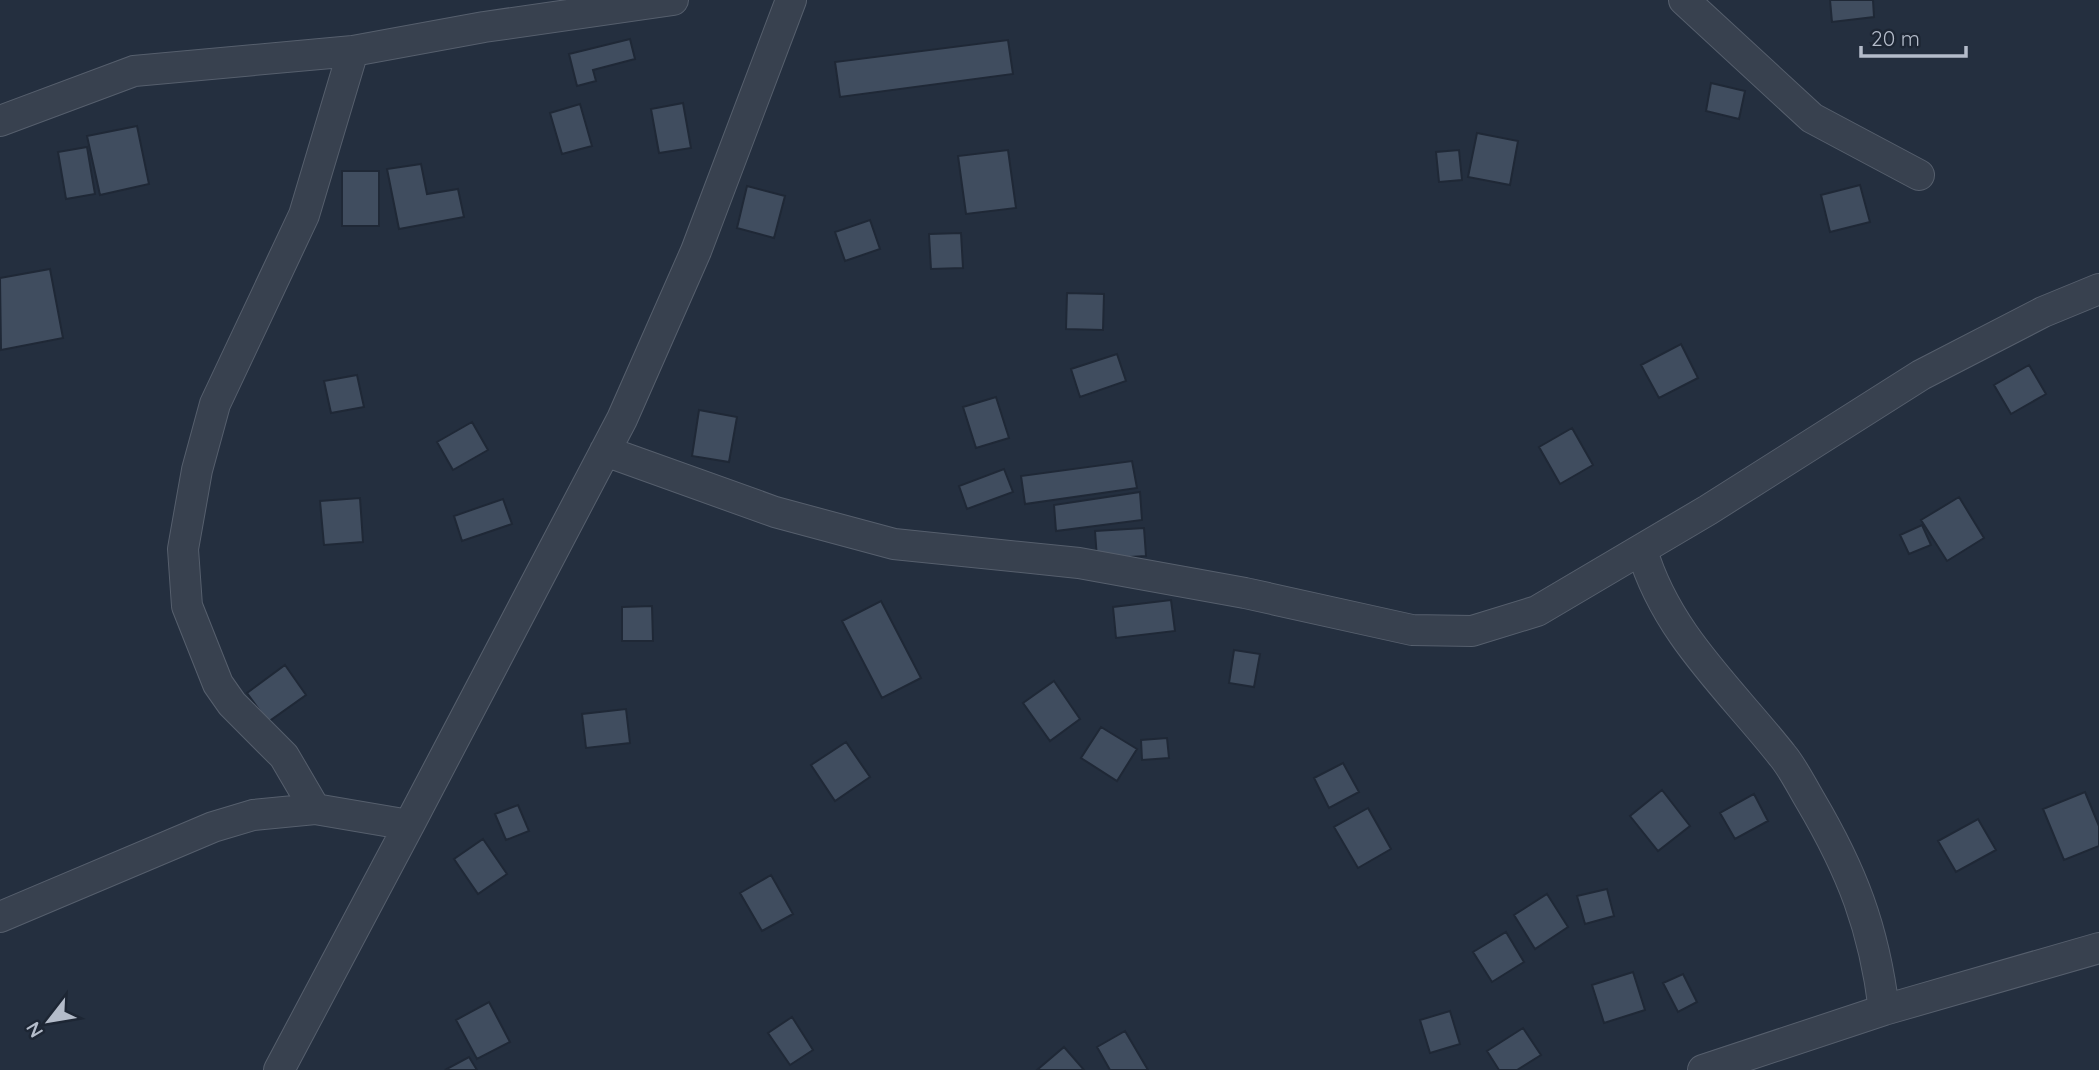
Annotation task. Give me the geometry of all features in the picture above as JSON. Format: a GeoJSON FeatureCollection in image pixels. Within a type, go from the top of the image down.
{"type":"FeatureCollection","features":[{"type":"Feature","properties":{"kind":"street"},"geometry":{"type":"LineString","coordinates":[[0,121],[134,72],[354,51],[484,27],[673,0]]}},
{"type":"Feature","properties":{"kind":"street"},"geometry":{"type":"LineString","coordinates":[[279,1070],[622,419],[696,251],[791,0]]}},
{"type":"Feature","properties":{"kind":"street"},"geometry":{"type":"LineString","coordinates":[[1684,0],[1812,118],[1919,175]]}},
{"type":"Feature","properties":{"kind":"street"},"geometry":{"type":"LineString","coordinates":[[315,810],[284,756],[232,704],[218,684],[187,606],[183,549],[197,470],[215,404],[304,215],[354,51]]}},
{"type":"Feature","properties":{"kind":"street"},"geometry":{"type":"LineString","coordinates":[[605,451],[775,512],[894,544],[1079,563],[1245,593],[1412,630],[1472,631],[1537,611],[1642,550],[1921,375],[2043,312],[2099,289]]}},
{"type":"Feature","properties":{"kind":"street"},"geometry":{"type":"LineString","coordinates":[[1642,550],[1650,576],[1675,626],[1723,687],[1784,757],[1835,843],[1865,910],[1879,965],[1884,1010]]}},
{"type":"Feature","properties":{"kind":"street"},"geometry":{"type":"LineString","coordinates":[[0,916],[213,827],[278,811],[315,810],[409,825]]}},
{"type":"Feature","properties":{"kind":"street"},"geometry":{"type":"LineString","coordinates":[[1703,1070],[1884,1010],[2099,948]]}},
{"type":"Feature","properties":{"kind":"building"},"geometry":{"type":"Polygon","coordinates":[[[1830,0],[1873,0],[1874,17],[1832,22],[1830,0]]]}},
{"type":"Feature","properties":{"kind":"building"},"geometry":{"type":"Polygon","coordinates":[[[630,39],[635,59],[593,70],[596,81],[577,86],[569,54],[630,39]]]}},
{"type":"Feature","properties":{"kind":"building"},"geometry":{"type":"Polygon","coordinates":[[[1008,40],[1013,74],[840,97],[835,62],[1008,40]]]}},
{"type":"Feature","properties":{"kind":"building"},"geometry":{"type":"Polygon","coordinates":[[[1711,83],[1745,91],[1739,119],[1706,111],[1711,83]]]}},
{"type":"Feature","properties":{"kind":"building"},"geometry":{"type":"Polygon","coordinates":[[[683,103],[691,148],[659,153],[651,109],[683,103]]]}},
{"type":"Feature","properties":{"kind":"building"},"geometry":{"type":"Polygon","coordinates":[[[580,104],[592,146],[562,154],[550,113],[580,104]]]}},
{"type":"Feature","properties":{"kind":"building"},"geometry":{"type":"Polygon","coordinates":[[[137,126],[149,184],[100,195],[87,136],[137,126]]]}},
{"type":"Feature","properties":{"kind":"building"},"geometry":{"type":"Polygon","coordinates":[[[1477,133],[1518,141],[1510,185],[1468,177],[1477,133]]]}},
{"type":"Feature","properties":{"kind":"building"},"geometry":{"type":"Polygon","coordinates":[[[87,147],[95,194],[66,199],[58,152],[87,147]]]}},
{"type":"Feature","properties":{"kind":"building"},"geometry":{"type":"Polygon","coordinates":[[[1008,150],[1016,208],[966,214],[958,156],[1008,150]]]}},
{"type":"Feature","properties":{"kind":"building"},"geometry":{"type":"Polygon","coordinates":[[[1459,150],[1462,180],[1439,182],[1436,152],[1459,150]]]}},
{"type":"Feature","properties":{"kind":"building"},"geometry":{"type":"Polygon","coordinates":[[[421,164],[427,194],[458,189],[464,217],[399,229],[387,169],[421,164]]]}},
{"type":"Feature","properties":{"kind":"building"},"geometry":{"type":"Polygon","coordinates":[[[342,171],[379,171],[379,226],[342,226],[342,171]]]}},
{"type":"Feature","properties":{"kind":"building"},"geometry":{"type":"Polygon","coordinates":[[[1860,185],[1870,222],[1830,232],[1821,195],[1860,185]]]}},
{"type":"Feature","properties":{"kind":"building"},"geometry":{"type":"Polygon","coordinates":[[[747,186],[785,196],[774,238],[737,228],[747,186]]]}},
{"type":"Feature","properties":{"kind":"building"},"geometry":{"type":"Polygon","coordinates":[[[870,220],[880,249],[845,261],[835,232],[870,220]]]}},
{"type":"Feature","properties":{"kind":"building"},"geometry":{"type":"Polygon","coordinates":[[[961,233],[963,268],[931,269],[929,234],[961,233]]]}},
{"type":"Feature","properties":{"kind":"building"},"geometry":{"type":"Polygon","coordinates":[[[50,269],[63,338],[1,350],[0,278],[50,269]]]}},
{"type":"Feature","properties":{"kind":"building"},"geometry":{"type":"Polygon","coordinates":[[[1067,293],[1104,294],[1103,330],[1066,329],[1067,293]]]}},
{"type":"Feature","properties":{"kind":"building"},"geometry":{"type":"Polygon","coordinates":[[[1681,344],[1698,378],[1659,398],[1641,365],[1681,344]]]}},
{"type":"Feature","properties":{"kind":"building"},"geometry":{"type":"Polygon","coordinates":[[[1117,354],[1126,381],[1080,397],[1071,369],[1117,354]]]}},
{"type":"Feature","properties":{"kind":"building"},"geometry":{"type":"Polygon","coordinates":[[[2029,365],[2046,394],[2011,414],[1994,385],[2029,365]]]}},
{"type":"Feature","properties":{"kind":"building"},"geometry":{"type":"Polygon","coordinates":[[[357,375],[364,407],[331,413],[324,381],[357,375]]]}},
{"type":"Feature","properties":{"kind":"building"},"geometry":{"type":"Polygon","coordinates":[[[996,397],[1009,438],[976,448],[963,407],[996,397]]]}},
{"type":"Feature","properties":{"kind":"building"},"geometry":{"type":"Polygon","coordinates":[[[699,410],[737,417],[729,462],[692,456],[699,410]]]}},
{"type":"Feature","properties":{"kind":"building"},"geometry":{"type":"Polygon","coordinates":[[[472,422],[488,450],[453,470],[437,442],[472,422]]]}},
{"type":"Feature","properties":{"kind":"building"},"geometry":{"type":"Polygon","coordinates":[[[1572,428],[1593,465],[1560,484],[1539,447],[1572,428]]]}},
{"type":"Feature","properties":{"kind":"building"},"geometry":{"type":"Polygon","coordinates":[[[1132,461],[1137,488],[1025,504],[1021,476],[1132,461]]]}},
{"type":"Feature","properties":{"kind":"building"},"geometry":{"type":"Polygon","coordinates":[[[1004,469],[1013,492],[967,509],[959,486],[1004,469]]]}},
{"type":"Feature","properties":{"kind":"building"},"geometry":{"type":"Polygon","coordinates":[[[1140,492],[1142,520],[1056,531],[1054,505],[1140,492]]]}},
{"type":"Feature","properties":{"kind":"building"},"geometry":{"type":"Polygon","coordinates":[[[1959,497],[1984,538],[1947,561],[1921,520],[1959,497]]]}},
{"type":"Feature","properties":{"kind":"building"},"geometry":{"type":"Polygon","coordinates":[[[360,498],[363,542],[324,545],[320,501],[360,498]]]}},
{"type":"Feature","properties":{"kind":"building"},"geometry":{"type":"Polygon","coordinates":[[[503,499],[512,524],[462,541],[454,516],[503,499]]]}},
{"type":"Feature","properties":{"kind":"building"},"geometry":{"type":"Polygon","coordinates":[[[1922,525],[1931,545],[1909,554],[1900,535],[1922,525]]]}},
{"type":"Feature","properties":{"kind":"building"},"geometry":{"type":"Polygon","coordinates":[[[1144,528],[1146,556],[1097,559],[1095,531],[1144,528]]]}},
{"type":"Feature","properties":{"kind":"building"},"geometry":{"type":"Polygon","coordinates":[[[1171,600],[1175,631],[1116,638],[1113,607],[1171,600]]]}},
{"type":"Feature","properties":{"kind":"building"},"geometry":{"type":"Polygon","coordinates":[[[881,601],[921,678],[882,698],[842,621],[881,601]]]}},
{"type":"Feature","properties":{"kind":"building"},"geometry":{"type":"Polygon","coordinates":[[[652,606],[653,641],[622,641],[622,607],[652,606]]]}},
{"type":"Feature","properties":{"kind":"building"},"geometry":{"type":"Polygon","coordinates":[[[1234,650],[1260,654],[1254,687],[1229,683],[1234,650]]]}},
{"type":"Feature","properties":{"kind":"building"},"geometry":{"type":"Polygon","coordinates":[[[285,665],[306,695],[268,722],[247,693],[285,665]]]}},
{"type":"Feature","properties":{"kind":"building"},"geometry":{"type":"Polygon","coordinates":[[[1054,681],[1080,719],[1050,741],[1023,703],[1054,681]]]}},
{"type":"Feature","properties":{"kind":"building"},"geometry":{"type":"Polygon","coordinates":[[[626,709],[630,743],[586,748],[582,714],[626,709]]]}},
{"type":"Feature","properties":{"kind":"building"},"geometry":{"type":"Polygon","coordinates":[[[1101,727],[1137,749],[1117,781],[1081,758],[1101,727]]]}},
{"type":"Feature","properties":{"kind":"building"},"geometry":{"type":"Polygon","coordinates":[[[1167,738],[1169,758],[1142,760],[1141,740],[1167,738]]]}},
{"type":"Feature","properties":{"kind":"building"},"geometry":{"type":"Polygon","coordinates":[[[846,742],[870,777],[835,801],[811,765],[846,742]]]}},
{"type":"Feature","properties":{"kind":"building"},"geometry":{"type":"Polygon","coordinates":[[[1343,763],[1359,792],[1329,808],[1314,778],[1343,763]]]}},
{"type":"Feature","properties":{"kind":"building"},"geometry":{"type":"Polygon","coordinates":[[[1662,790],[1690,826],[1658,851],[1630,816],[1662,790]]]}},
{"type":"Feature","properties":{"kind":"building"},"geometry":{"type":"Polygon","coordinates":[[[2085,792],[2099,826],[2099,846],[2064,860],[2043,809],[2085,792]]]}},
{"type":"Feature","properties":{"kind":"building"},"geometry":{"type":"Polygon","coordinates":[[[1754,794],[1768,821],[1735,839],[1720,813],[1754,794]]]}},
{"type":"Feature","properties":{"kind":"building"},"geometry":{"type":"Polygon","coordinates":[[[518,805],[529,831],[506,840],[495,814],[518,805]]]}},
{"type":"Feature","properties":{"kind":"building"},"geometry":{"type":"Polygon","coordinates":[[[1368,808],[1391,849],[1358,868],[1334,827],[1368,808]]]}},
{"type":"Feature","properties":{"kind":"building"},"geometry":{"type":"Polygon","coordinates":[[[1978,819],[1996,850],[1956,872],[1938,841],[1978,819]]]}},
{"type":"Feature","properties":{"kind":"building"},"geometry":{"type":"Polygon","coordinates":[[[483,839],[507,874],[478,894],[454,859],[483,839]]]}},
{"type":"Feature","properties":{"kind":"building"},"geometry":{"type":"Polygon","coordinates":[[[771,875],[793,914],[762,931],[740,893],[771,875]]]}},
{"type":"Feature","properties":{"kind":"building"},"geometry":{"type":"Polygon","coordinates":[[[1607,889],[1614,916],[1585,924],[1577,896],[1607,889]]]}},
{"type":"Feature","properties":{"kind":"building"},"geometry":{"type":"Polygon","coordinates":[[[1547,894],[1568,927],[1535,949],[1514,915],[1547,894]]]}},
{"type":"Feature","properties":{"kind":"building"},"geometry":{"type":"Polygon","coordinates":[[[1506,932],[1524,962],[1492,982],[1473,952],[1506,932]]]}},
{"type":"Feature","properties":{"kind":"building"},"geometry":{"type":"Polygon","coordinates":[[[1633,972],[1645,1010],[1604,1023],[1592,985],[1633,972]]]}},
{"type":"Feature","properties":{"kind":"building"},"geometry":{"type":"Polygon","coordinates":[[[1683,974],[1697,1002],[1678,1012],[1663,983],[1683,974]]]}},
{"type":"Feature","properties":{"kind":"building"},"geometry":{"type":"Polygon","coordinates":[[[489,1002],[510,1042],[477,1059],[456,1020],[489,1002]]]}},
{"type":"Feature","properties":{"kind":"building"},"geometry":{"type":"Polygon","coordinates":[[[1450,1011],[1460,1044],[1430,1053],[1420,1020],[1450,1011]]]}},
{"type":"Feature","properties":{"kind":"building"},"geometry":{"type":"Polygon","coordinates":[[[792,1017],[813,1050],[790,1065],[768,1033],[792,1017]]]}},
{"type":"Feature","properties":{"kind":"building"},"geometry":{"type":"Polygon","coordinates":[[[1523,1028],[1541,1055],[1517,1070],[1499,1070],[1487,1051],[1523,1028]]]}},
{"type":"Feature","properties":{"kind":"building"},"geometry":{"type":"Polygon","coordinates":[[[1125,1031],[1148,1070],[1110,1070],[1097,1047],[1125,1031]]]}},
{"type":"Feature","properties":{"kind":"building"},"geometry":{"type":"Polygon","coordinates":[[[1064,1047],[1084,1070],[1037,1070],[1064,1047]]]}},
{"type":"Feature","properties":{"kind":"building"},"geometry":{"type":"Polygon","coordinates":[[[469,1057],[477,1070],[445,1070],[469,1057]]]}}]}
